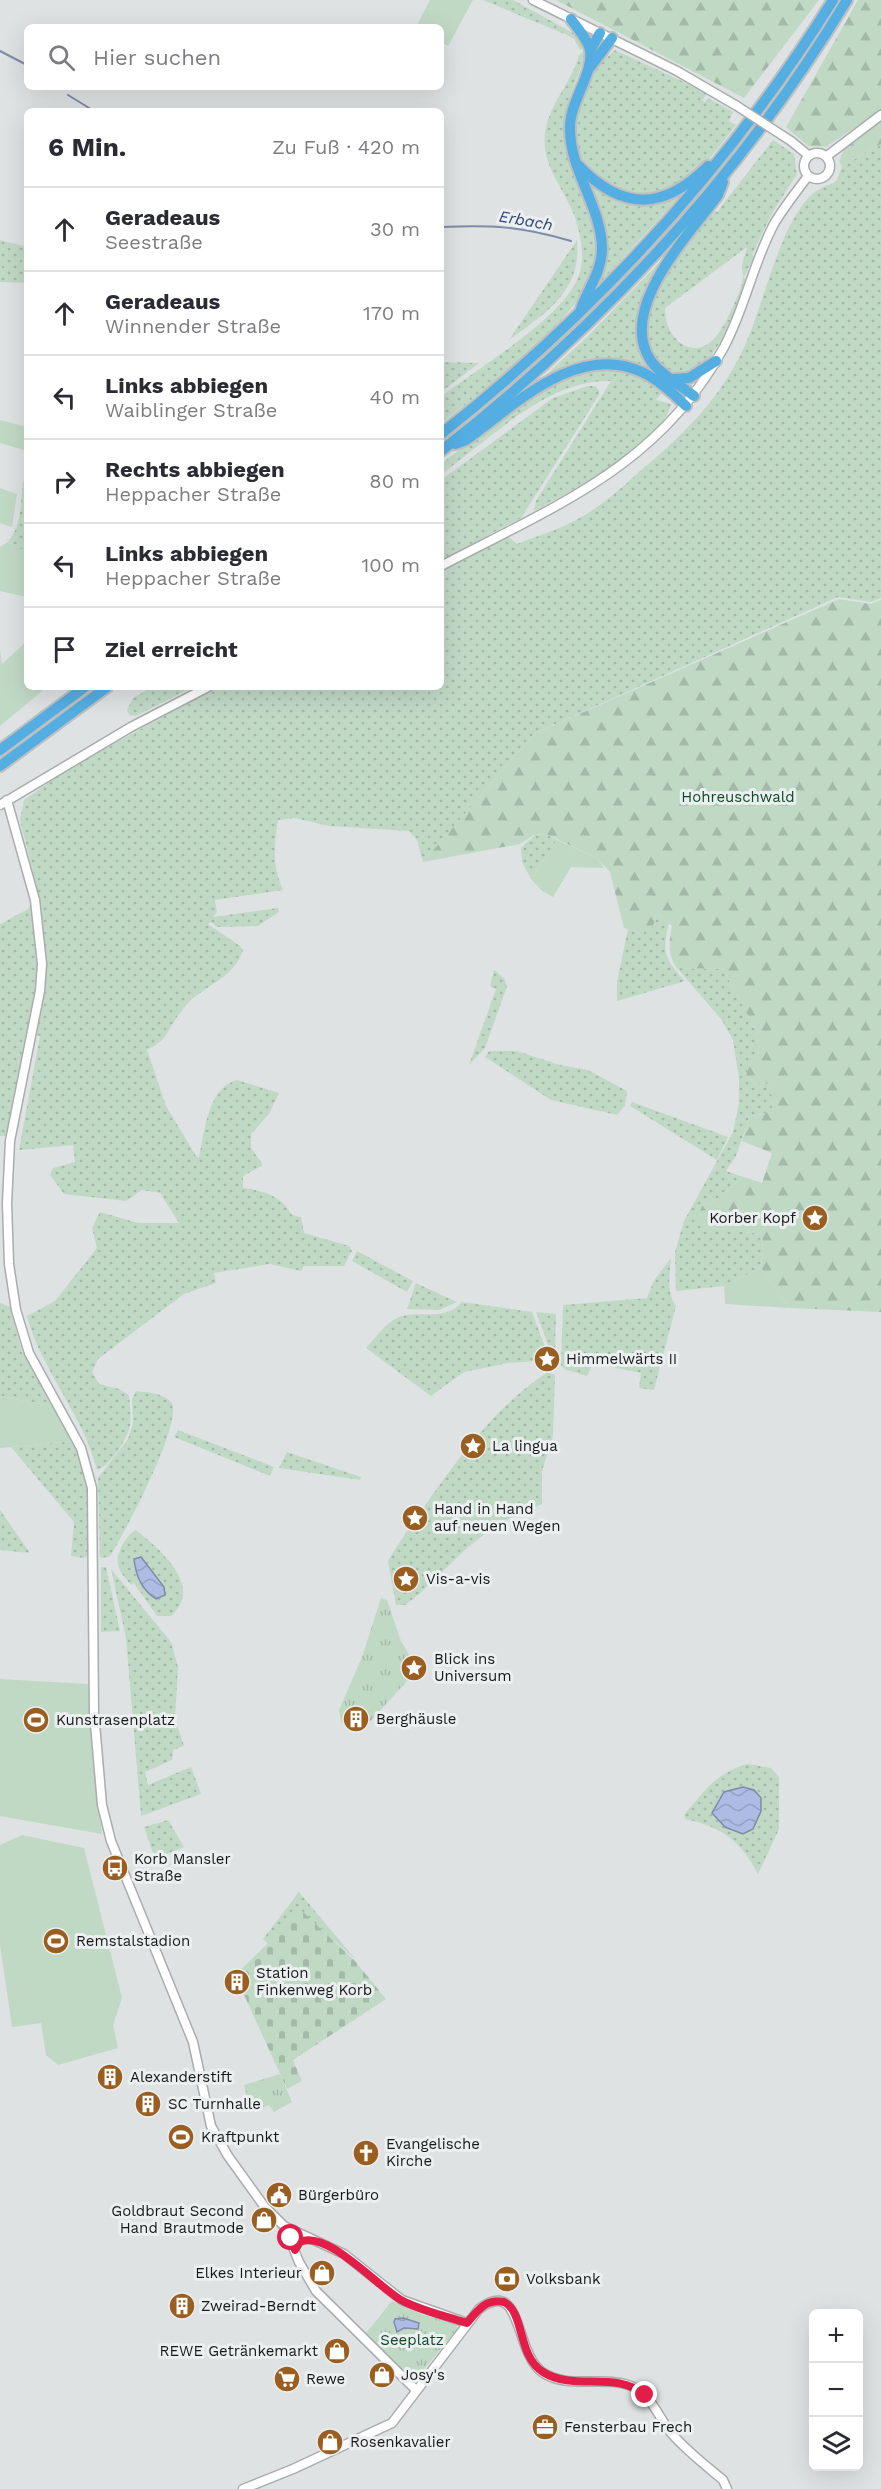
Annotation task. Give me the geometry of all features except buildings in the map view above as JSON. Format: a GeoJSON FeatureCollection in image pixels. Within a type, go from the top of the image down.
{"type":"FeatureCollection","features":[{"type":"Feature","properties":{"kind":"highway"},"geometry":{"type":"LineString","coordinates":[[444,432],[527,363],[580,315],[649,245],[720,161],[783,76],[833,0]]}},
{"type":"Feature","properties":{"kind":"highway"},"geometry":{"type":"LineString","coordinates":[[444,448],[532,376],[591,322],[659,252],[727,172],[809,61],[848,0]]}},
{"type":"Feature","properties":{"kind":"highway"},"geometry":{"type":"LineString","coordinates":[[571,19],[590,51]]}},
{"type":"Feature","properties":{"kind":"highway"},"geometry":{"type":"LineString","coordinates":[[580,315],[600,269],[602,247],[599,225],[571,145],[570,126],[576,96],[587,70],[590,51],[600,33]]}},
{"type":"Feature","properties":{"kind":"highway"},"geometry":{"type":"LineString","coordinates":[[587,70],[612,38]]}},
{"type":"Feature","properties":{"kind":"highway"},"geometry":{"type":"LineString","coordinates":[[578,164],[606,190],[626,198],[647,200],[674,193],[689,184],[709,165],[720,161]]}},
{"type":"Feature","properties":{"kind":"highway"},"geometry":{"type":"LineString","coordinates":[[694,396],[652,363],[640,331],[641,317],[655,285],[718,195],[727,172]]}},
{"type":"Feature","properties":{"kind":"highway"},"geometry":{"type":"LineString","coordinates":[[673,379],[689,378],[716,361]]}},
{"type":"Feature","properties":{"kind":"highway"},"geometry":{"type":"LineString","coordinates":[[444,449],[466,440],[555,379],[581,367],[597,364],[619,365],[641,372],[686,406]]}},
{"type":"Feature","properties":{"kind":"highway"},"geometry":{"type":"LineString","coordinates":[[0,750],[81,690]]}},
{"type":"Feature","properties":{"kind":"highway"},"geometry":{"type":"LineString","coordinates":[[0,766],[103,690]]}},
{"type":"Feature","properties":{"kind":"street"},"geometry":{"type":"LineString","coordinates":[[533,0],[708,87],[791,141],[808,155]]}},
{"type":"Feature","properties":{"kind":"street"},"geometry":{"type":"LineString","coordinates":[[827,156],[881,115]]}},
{"type":"Feature","properties":{"kind":"street"},"geometry":{"type":"LineString","coordinates":[[815,152],[827,156],[830,165],[826,175],[816,179],[808,176],[804,167],[808,155],[815,152]]}},
{"type":"Feature","properties":{"kind":"street"},"geometry":{"type":"LineString","coordinates":[[444,564],[577,494],[615,471],[656,438],[686,406],[716,361],[734,326],[774,225],[808,176]]}},
{"type":"Feature","properties":{"kind":"street"},"geometry":{"type":"LineString","coordinates":[[202,690],[131,727],[4,802],[20,837],[35,900],[42,964],[40,991],[10,1141],[7,1203],[9,1264],[16,1310],[29,1353],[81,1448],[92,1488],[94,1712],[105,1823],[119,1865],[193,2042],[212,2126],[228,2156],[264,2206],[284,2226],[308,2240],[344,2254],[402,2300],[467,2323]]}},
{"type":"Feature","properties":{"kind":"street"},"geometry":{"type":"LineString","coordinates":[[284,2226],[299,2262],[316,2291],[415,2390]]}},
{"type":"Feature","properties":{"kind":"street"},"geometry":{"type":"LineString","coordinates":[[295,2250],[300,2242],[308,2240]]}},
{"type":"Feature","properties":{"kind":"street"},"geometry":{"type":"LineString","coordinates":[[243,2489],[293,2469],[392,2423],[401,2415],[415,2390],[467,2323],[484,2305],[500,2301],[512,2308],[529,2359],[541,2372],[564,2379],[621,2383],[638,2390],[645,2395],[671,2433],[723,2480],[727,2489]]}},
{"type":"Feature","properties":{"kind":"green space"},"geometry":{"type":"Polygon","coordinates":[[[430,0],[473,0],[448,46],[444,44],[444,24],[418,24],[430,0]]]}},
{"type":"Feature","properties":{"kind":"green space"},"geometry":{"type":"Polygon","coordinates":[[[483,0],[513,0],[573,33],[583,47],[580,50],[574,39],[567,35],[483,0]]]}},
{"type":"Feature","properties":{"kind":"green space"},"geometry":{"type":"Polygon","coordinates":[[[556,0],[819,0],[744,98],[556,0]]]}},
{"type":"Feature","properties":{"kind":"green space"},"geometry":{"type":"Polygon","coordinates":[[[858,0],[881,0],[881,110],[826,147],[808,146],[786,127],[858,0]]]}},
{"type":"Feature","properties":{"kind":"green space"},"geometry":{"type":"Polygon","coordinates":[[[615,50],[699,89],[707,94],[702,100],[705,102],[708,98],[733,112],[729,121],[736,125],[710,158],[679,186],[662,194],[644,195],[626,192],[608,185],[582,160],[575,143],[574,124],[584,91],[600,60],[603,61],[615,50]]]}},
{"type":"Feature","properties":{"kind":"green space"},"geometry":{"type":"Polygon","coordinates":[[[583,52],[585,57],[567,105],[564,135],[572,168],[592,216],[596,232],[598,249],[596,266],[587,286],[552,329],[505,373],[444,422],[444,395],[515,344],[551,313],[566,297],[579,274],[582,248],[579,231],[570,205],[546,156],[545,134],[555,103],[579,55],[583,52]]]}},
{"type":"Feature","properties":{"kind":"green space"},"geometry":{"type":"Polygon","coordinates":[[[881,120],[881,144],[842,166],[839,161],[845,146],[881,120]]]}},
{"type":"Feature","properties":{"kind":"green space"},"geometry":{"type":"Polygon","coordinates":[[[773,140],[794,154],[797,174],[772,213],[752,255],[754,257],[744,277],[746,281],[722,339],[699,369],[688,376],[677,376],[658,363],[651,352],[646,340],[645,317],[657,288],[674,260],[713,209],[717,212],[773,140]],[[747,247],[665,308],[670,330],[683,344],[691,348],[700,347],[709,343],[721,330],[742,283],[742,265],[747,247]]]}},
{"type":"Feature","properties":{"kind":"green space"},"geometry":{"type":"Polygon","coordinates":[[[881,144],[881,598],[871,602],[838,597],[534,734],[423,862],[417,840],[409,831],[329,826],[295,818],[278,820],[275,856],[277,873],[283,890],[215,900],[217,912],[213,917],[278,908],[279,912],[258,926],[217,927],[211,922],[208,924],[243,950],[232,969],[190,1001],[165,1037],[147,1050],[166,1106],[196,1156],[199,1157],[213,1101],[227,1085],[237,1080],[279,1093],[269,1114],[251,1134],[251,1148],[263,1165],[243,1176],[243,1188],[265,1193],[283,1203],[292,1215],[301,1217],[304,1233],[349,1246],[352,1251],[344,1266],[304,1266],[301,1271],[270,1264],[214,1273],[216,1283],[184,1294],[98,1359],[92,1372],[99,1384],[119,1389],[129,1395],[130,1425],[129,1431],[113,1458],[97,1470],[82,1430],[42,1356],[27,1316],[55,1301],[97,1248],[92,1228],[100,1212],[138,1223],[179,1223],[160,1193],[142,1190],[126,1201],[64,1194],[50,1175],[53,1168],[75,1162],[73,1145],[19,1150],[40,1036],[26,1033],[7,1136],[0,1136],[0,924],[28,909],[38,891],[20,820],[24,800],[68,769],[212,690],[444,690],[444,569],[508,536],[517,544],[562,527],[584,515],[616,492],[685,430],[724,383],[745,345],[775,262],[794,218],[805,201],[820,188],[837,180],[842,166],[881,144]]]}},
{"type":"Feature","properties":{"kind":"green space"},"geometry":{"type":"Polygon","coordinates":[[[584,177],[612,197],[664,200],[682,194],[598,285],[602,271],[584,177]]]}},
{"type":"Feature","properties":{"kind":"green space"},"geometry":{"type":"Polygon","coordinates":[[[0,240],[24,246],[24,283],[0,282],[0,240]]]}},
{"type":"Feature","properties":{"kind":"green space"},"geometry":{"type":"Polygon","coordinates":[[[577,240],[574,273],[559,299],[509,340],[577,240]]]}},
{"type":"Feature","properties":{"kind":"green space"},"geometry":{"type":"Polygon","coordinates":[[[679,242],[654,278],[639,307],[636,335],[641,348],[650,360],[682,394],[621,362],[536,384],[587,337],[679,242]]]}},
{"type":"Feature","properties":{"kind":"green space"},"geometry":{"type":"Polygon","coordinates":[[[444,362],[479,363],[444,390],[444,362]]]}},
{"type":"Feature","properties":{"kind":"green space"},"geometry":{"type":"Polygon","coordinates":[[[610,368],[632,374],[651,383],[663,392],[656,400],[671,404],[664,419],[651,435],[612,465],[534,511],[536,501],[611,381],[587,383],[542,400],[444,472],[444,462],[521,404],[563,380],[586,372],[610,368]]]}},
{"type":"Feature","properties":{"kind":"green space"},"geometry":{"type":"Polygon","coordinates":[[[587,386],[595,386],[599,390],[599,395],[521,518],[444,558],[444,478],[553,398],[587,386]]]}},
{"type":"Feature","properties":{"kind":"green space"},"geometry":{"type":"Polygon","coordinates":[[[0,420],[24,426],[24,450],[0,443],[0,420]]]}},
{"type":"Feature","properties":{"kind":"green space"},"geometry":{"type":"Polygon","coordinates":[[[23,481],[24,550],[8,542],[19,520],[23,481]]]}},
{"type":"Feature","properties":{"kind":"green space"},"geometry":{"type":"Polygon","coordinates":[[[0,488],[17,494],[12,527],[0,523],[0,488]]]}},
{"type":"Feature","properties":{"kind":"green space"},"geometry":{"type":"Polygon","coordinates":[[[8,542],[24,550],[24,596],[0,591],[0,547],[8,542]]]}},
{"type":"Feature","properties":{"kind":"green space","name":"Hohreuschwald"},"geometry":{"type":"Polygon","coordinates":[[[839,599],[871,604],[881,600],[881,1312],[790,1308],[761,1268],[763,1234],[702,1227],[696,1218],[703,1205],[721,1196],[744,1177],[762,1183],[772,1153],[742,1141],[750,1116],[773,1112],[771,1084],[750,1083],[746,1078],[748,1064],[759,1052],[756,1030],[723,969],[677,968],[670,948],[672,926],[658,915],[650,931],[638,932],[624,928],[610,872],[597,858],[546,834],[534,835],[520,844],[423,862],[534,734],[839,599]]]}},
{"type":"Feature","properties":{"kind":"green space"},"geometry":{"type":"Polygon","coordinates":[[[24,644],[24,690],[43,690],[0,726],[0,650],[2,664],[24,644]]]}},
{"type":"Feature","properties":{"kind":"green space"},"geometry":{"type":"Polygon","coordinates":[[[147,690],[187,690],[136,716],[129,715],[127,710],[133,698],[147,690]]]}},
{"type":"Feature","properties":{"kind":"green space"},"geometry":{"type":"Polygon","coordinates":[[[546,834],[557,840],[531,879],[522,862],[521,848],[535,835],[546,834]]]}},
{"type":"Feature","properties":{"kind":"green space"},"geometry":{"type":"Polygon","coordinates":[[[557,840],[597,858],[604,868],[571,867],[553,897],[541,890],[531,879],[557,840]]]}},
{"type":"Feature","properties":{"kind":"green space"},"geometry":{"type":"Polygon","coordinates":[[[658,915],[669,923],[666,955],[685,981],[617,1001],[617,982],[628,929],[638,932],[658,915]]]}},
{"type":"Feature","properties":{"kind":"green space"},"geometry":{"type":"Polygon","coordinates":[[[677,968],[723,969],[756,1030],[759,1052],[748,1064],[751,1083],[771,1084],[773,1112],[750,1116],[736,1156],[726,1171],[744,1177],[721,1196],[703,1205],[702,1227],[763,1234],[761,1268],[724,1286],[676,1291],[675,1252],[684,1221],[733,1132],[739,1103],[739,1078],[733,1040],[721,1019],[677,968]]]}},
{"type":"Feature","properties":{"kind":"green space"},"geometry":{"type":"Polygon","coordinates":[[[494,970],[504,978],[507,986],[485,1048],[469,1065],[496,989],[490,986],[494,970]]]}},
{"type":"Feature","properties":{"kind":"green space"},"geometry":{"type":"Polygon","coordinates":[[[489,1051],[517,1051],[560,1065],[588,1070],[627,1091],[625,1106],[617,1115],[551,1100],[485,1057],[489,1051]]]}},
{"type":"Feature","properties":{"kind":"green space"},"geometry":{"type":"Polygon","coordinates":[[[632,1102],[728,1137],[717,1160],[630,1106],[632,1102]]]}},
{"type":"Feature","properties":{"kind":"green space"},"geometry":{"type":"Polygon","coordinates":[[[357,1251],[413,1281],[407,1292],[352,1261],[357,1251]]]}},
{"type":"Feature","properties":{"kind":"green space"},"geometry":{"type":"Polygon","coordinates":[[[671,1258],[670,1289],[676,1306],[654,1390],[639,1388],[641,1373],[597,1364],[591,1367],[587,1376],[564,1369],[561,1365],[563,1305],[647,1298],[653,1282],[671,1258]]]}},
{"type":"Feature","properties":{"kind":"green space"},"geometry":{"type":"Polygon","coordinates":[[[761,1268],[790,1308],[725,1304],[724,1286],[761,1268]]]}},
{"type":"Feature","properties":{"kind":"green space"},"geometry":{"type":"Polygon","coordinates":[[[416,1283],[457,1302],[439,1310],[407,1309],[416,1283]]]}},
{"type":"Feature","properties":{"kind":"green space"},"geometry":{"type":"Polygon","coordinates":[[[462,1302],[532,1312],[550,1360],[508,1363],[464,1372],[431,1396],[366,1348],[382,1329],[397,1318],[449,1312],[462,1302]]]}},
{"type":"Feature","properties":{"kind":"green space"},"geometry":{"type":"Polygon","coordinates":[[[0,1303],[10,1307],[22,1352],[56,1407],[0,1396],[0,1303]]]}},
{"type":"Feature","properties":{"kind":"green space"},"geometry":{"type":"Polygon","coordinates":[[[536,1312],[556,1314],[555,1351],[550,1350],[536,1312]]]}},
{"type":"Feature","properties":{"kind":"green space"},"geometry":{"type":"Polygon","coordinates":[[[548,1372],[555,1375],[553,1435],[542,1471],[542,1504],[516,1515],[486,1533],[418,1595],[405,1605],[396,1605],[388,1561],[397,1546],[483,1429],[503,1408],[548,1372]]]}},
{"type":"Feature","properties":{"kind":"green space"},"geometry":{"type":"Polygon","coordinates":[[[136,1391],[168,1399],[171,1402],[173,1413],[161,1453],[139,1503],[110,1556],[103,1558],[100,1557],[98,1478],[128,1439],[133,1424],[132,1399],[136,1391]]]}},
{"type":"Feature","properties":{"kind":"green space"},"geometry":{"type":"Polygon","coordinates":[[[0,1396],[56,1407],[75,1441],[0,1448],[0,1396]]]}},
{"type":"Feature","properties":{"kind":"green space"},"geometry":{"type":"Polygon","coordinates":[[[178,1430],[274,1467],[270,1476],[174,1437],[178,1430]]]}},
{"type":"Feature","properties":{"kind":"green space"},"geometry":{"type":"Polygon","coordinates":[[[75,1441],[89,1487],[89,1555],[84,1558],[71,1556],[74,1522],[11,1447],[75,1441]]]}},
{"type":"Feature","properties":{"kind":"green space"},"geometry":{"type":"Polygon","coordinates":[[[287,1452],[361,1477],[360,1480],[279,1468],[287,1452]]]}},
{"type":"Feature","properties":{"kind":"green space"},"geometry":{"type":"Polygon","coordinates":[[[0,1510],[30,1553],[0,1550],[0,1510]]]}},
{"type":"Feature","properties":{"kind":"green space"},"geometry":{"type":"Polygon","coordinates":[[[136,1530],[166,1558],[181,1581],[183,1593],[180,1604],[171,1616],[157,1616],[134,1583],[131,1585],[120,1570],[118,1560],[120,1549],[129,1535],[136,1530]]]}},
{"type":"Feature","properties":{"kind":"green space"},"geometry":{"type":"Polygon","coordinates":[[[101,1567],[106,1567],[120,1631],[101,1632],[101,1567]]]}},
{"type":"Feature","properties":{"kind":"green space"},"geometry":{"type":"Polygon","coordinates":[[[111,1569],[171,1642],[178,1667],[175,1719],[184,1746],[173,1750],[172,1760],[145,1772],[148,1785],[191,1767],[201,1794],[141,1816],[126,1638],[111,1569]]]}},
{"type":"Feature","properties":{"kind":"green space"},"geometry":{"type":"Polygon","coordinates":[[[381,1598],[387,1600],[401,1641],[418,1669],[368,1724],[360,1729],[350,1730],[341,1722],[339,1710],[362,1657],[381,1598]]]}},
{"type":"Feature","properties":{"kind":"green space"},"geometry":{"type":"Polygon","coordinates":[[[0,1679],[88,1684],[102,1834],[0,1816],[0,1679]]]}},
{"type":"Feature","properties":{"kind":"green space"},"geometry":{"type":"Polygon","coordinates":[[[747,1764],[771,1768],[779,1777],[779,1829],[758,1874],[744,1852],[729,1837],[720,1831],[686,1819],[684,1815],[718,1778],[747,1764]]]}},
{"type":"Feature","properties":{"kind":"green space"},"geometry":{"type":"Polygon","coordinates":[[[168,1820],[184,1847],[155,1859],[144,1827],[168,1820]]]}},
{"type":"Feature","properties":{"kind":"green space"},"geometry":{"type":"Polygon","coordinates":[[[22,1835],[84,1848],[122,1998],[113,2025],[118,2048],[58,2065],[46,2055],[41,2023],[12,2027],[0,1945],[0,1845],[22,1835]]]}},
{"type":"Feature","properties":{"kind":"green space"},"geometry":{"type":"Polygon","coordinates":[[[299,1892],[356,1960],[302,1912],[268,1944],[263,1939],[299,1892]]]}},
{"type":"Feature","properties":{"kind":"green space"},"geometry":{"type":"Polygon","coordinates":[[[302,1911],[355,1961],[386,1999],[293,2060],[302,2081],[287,2089],[235,1975],[302,1911]]]}},
{"type":"Feature","properties":{"kind":"green space"},"geometry":{"type":"Polygon","coordinates":[[[280,2074],[292,2102],[274,2112],[269,2105],[250,2111],[244,2085],[280,2074]]]}},
{"type":"Feature","properties":{"kind":"green space","name":"Seeplatz"},"geometry":{"type":"Polygon","coordinates":[[[392,2301],[424,2315],[453,2322],[458,2328],[415,2380],[405,2376],[366,2333],[392,2301]]]}},
{"type":"Feature","properties":{"kind":"water"},"geometry":{"type":"Polygon","coordinates":[[[141,1557],[164,1587],[165,1595],[156,1599],[143,1586],[136,1571],[134,1559],[141,1557]]]}},
{"type":"Feature","properties":{"kind":"water"},"geometry":{"type":"Polygon","coordinates":[[[743,1787],[754,1790],[761,1798],[761,1811],[753,1829],[743,1834],[725,1827],[712,1813],[724,1792],[743,1787]]]}},
{"type":"Feature","properties":{"kind":"water"},"geometry":{"type":"Polygon","coordinates":[[[403,2318],[419,2323],[418,2329],[404,2328],[397,2332],[395,2319],[403,2318]]]}},
{"type":"Feature","properties":{"kind":"waterway","name":"Erbach"},"geometry":{"type":"LineString","coordinates":[[0,51],[24,63]]}},
{"type":"Feature","properties":{"kind":"waterway","name":"Erbach"},"geometry":{"type":"LineString","coordinates":[[68,95],[89,108]]}},
{"type":"Feature","properties":{"kind":"waterway","name":"Erbach"},"geometry":{"type":"LineString","coordinates":[[444,227],[506,228],[536,232],[571,241]]}},
{"type":"Feature","properties":{"kind":"place","name":"Korber Kopf"},"geometry":{"type":"Point","coordinates":[815,1218]}},
{"type":"Feature","properties":{"kind":"place","name":"Himmelwärts II"},"geometry":{"type":"Point","coordinates":[547,1359]}},
{"type":"Feature","properties":{"kind":"place","name":"La lingua"},"geometry":{"type":"Point","coordinates":[473,1446]}},
{"type":"Feature","properties":{"kind":"place","name":"Hand in Hand auf neuen Wegen"},"geometry":{"type":"Point","coordinates":[415,1518]}},
{"type":"Feature","properties":{"kind":"place","name":"Vis-a-vis"},"geometry":{"type":"Point","coordinates":[406,1579]}},
{"type":"Feature","properties":{"kind":"place","name":"Blick ins Universum"},"geometry":{"type":"Point","coordinates":[414,1668]}},
{"type":"Feature","properties":{"kind":"place","name":"Berghäusle"},"geometry":{"type":"Point","coordinates":[356,1719]}},
{"type":"Feature","properties":{"kind":"place","name":"Kunstrasenplatz"},"geometry":{"type":"Point","coordinates":[36,1720]}},
{"type":"Feature","properties":{"kind":"place","name":"Korb Mansler Straße"},"geometry":{"type":"Point","coordinates":[115,1868]}},
{"type":"Feature","properties":{"kind":"place","name":"Remstalstadion"},"geometry":{"type":"Point","coordinates":[56,1941]}},
{"type":"Feature","properties":{"kind":"place","name":"Station Finkenweg Korb"},"geometry":{"type":"Point","coordinates":[237,1982]}},
{"type":"Feature","properties":{"kind":"place","name":"Alexanderstift"},"geometry":{"type":"Point","coordinates":[110,2077]}},
{"type":"Feature","properties":{"kind":"place","name":"SC Turnhalle"},"geometry":{"type":"Point","coordinates":[148,2104]}},
{"type":"Feature","properties":{"kind":"place","name":"Kraftpunkt"},"geometry":{"type":"Point","coordinates":[181,2137]}},
{"type":"Feature","properties":{"kind":"place","name":"Evangelische Kirche"},"geometry":{"type":"Point","coordinates":[366,2153]}},
{"type":"Feature","properties":{"kind":"place","name":"Bürgerbüro"},"geometry":{"type":"Point","coordinates":[279,2195]}},
{"type":"Feature","properties":{"kind":"place","name":"Goldbraut Second Hand Brautmode"},"geometry":{"type":"Point","coordinates":[264,2220]}},
{"type":"Feature","properties":{"kind":"place","name":"Elkes Interieur"},"geometry":{"type":"Point","coordinates":[322,2273]}},
{"type":"Feature","properties":{"kind":"place","name":"Volksbank"},"geometry":{"type":"Point","coordinates":[507,2279]}},
{"type":"Feature","properties":{"kind":"place","name":"Zweirad-Berndt"},"geometry":{"type":"Point","coordinates":[182,2306]}},
{"type":"Feature","properties":{"kind":"place","name":"REWE Getränkemarkt"},"geometry":{"type":"Point","coordinates":[337,2351]}},
{"type":"Feature","properties":{"kind":"place","name":"Josy's"},"geometry":{"type":"Point","coordinates":[382,2375]}},
{"type":"Feature","properties":{"kind":"place","name":"Rewe"},"geometry":{"type":"Point","coordinates":[287,2379]}},
{"type":"Feature","properties":{"kind":"place","name":"Fensterbau Frech"},"geometry":{"type":"Point","coordinates":[545,2427]}},
{"type":"Feature","properties":{"kind":"place","name":"Rosenkavalier"},"geometry":{"type":"Point","coordinates":[330,2442]}},
{"type":"Feature","properties":{"kind":"route"},"geometry":{"type":"LineString","coordinates":[[291,2238],[295,2250],[303,2240],[322,2244],[344,2254],[402,2300],[467,2323],[479,2309],[491,2301],[504,2302],[513,2312],[529,2359],[541,2372],[564,2379],[621,2383],[635,2387],[645,2395]]}}]}
